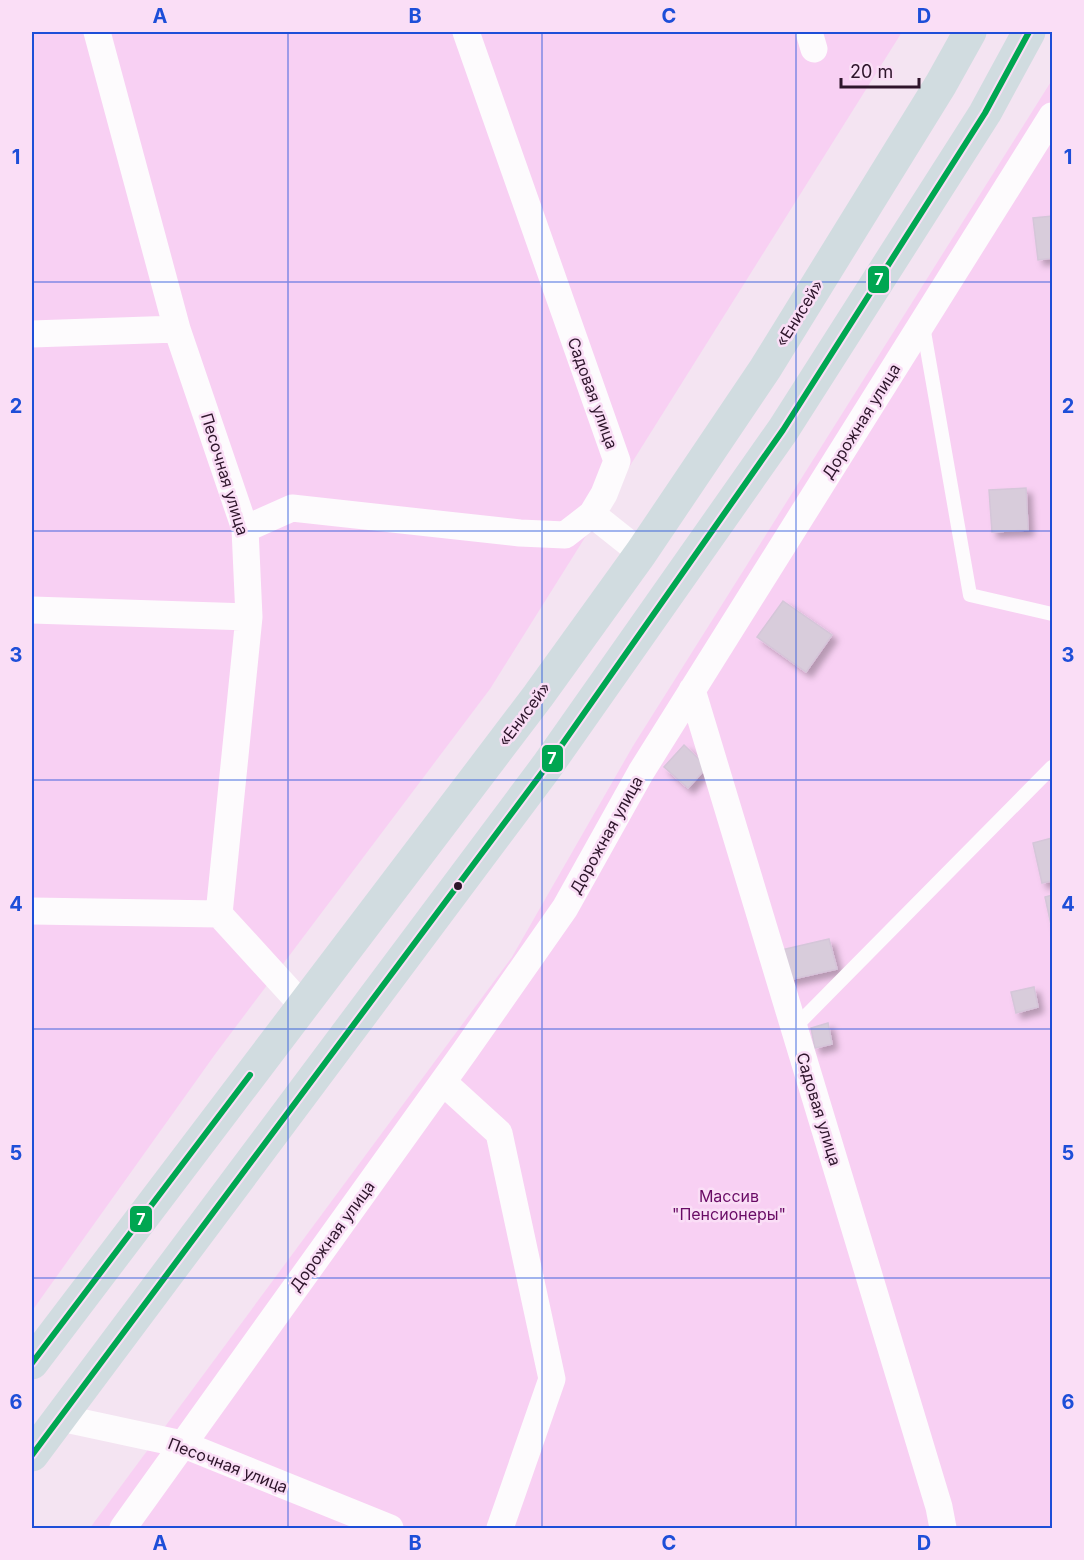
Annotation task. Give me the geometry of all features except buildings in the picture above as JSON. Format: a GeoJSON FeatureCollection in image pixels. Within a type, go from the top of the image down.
{"type":"FeatureCollection","features":[{"type":"Feature","properties":{"kind":"highway","name":"«Енисей»"},"geometry":{"type":"LineString","coordinates":[[32,1363],[538,696],[641,554],[765,369],[941,84],[970,32]]}},
{"type":"Feature","properties":{"kind":"highway"},"geometry":{"type":"LineString","coordinates":[[32,1455],[547,766],[756,468],[985,113],[1029,32]]}},
{"type":"Feature","properties":{"kind":"street","name":"Песочная улица"},"geometry":{"type":"LineString","coordinates":[[97,32],[177,329],[245,529],[249,617],[219,914]]}},
{"type":"Feature","properties":{"kind":"street","name":"Садовая улица"},"geometry":{"type":"LineString","coordinates":[[245,529],[292,508],[520,533],[565,535],[592,514],[604,494],[617,461],[466,32]]}},
{"type":"Feature","properties":{"kind":"street","name":"Дорожная улица"},"geometry":{"type":"LineString","coordinates":[[123,1528],[565,908],[641,772],[1053,116]]}},
{"type":"Feature","properties":{"kind":"street"},"geometry":{"type":"LineString","coordinates":[[32,334],[177,329]]}},
{"type":"Feature","properties":{"kind":"street"},"geometry":{"type":"LineString","coordinates":[[592,514],[641,554]]}},
{"type":"Feature","properties":{"kind":"street"},"geometry":{"type":"LineString","coordinates":[[32,610],[249,617]]}},
{"type":"Feature","properties":{"kind":"street","name":"Садовая улица"},"geometry":{"type":"LineString","coordinates":[[692,690],[939,1507],[943,1528]]}},
{"type":"Feature","properties":{"kind":"street"},"geometry":{"type":"LineString","coordinates":[[32,911],[219,914],[303,1006]]}},
{"type":"Feature","properties":{"kind":"street"},"geometry":{"type":"LineString","coordinates":[[443,1082],[499,1133],[552,1379],[500,1528]]}},
{"type":"Feature","properties":{"kind":"street","name":"Песочная улица"},"geometry":{"type":"LineString","coordinates":[[61,1418],[182,1444],[390,1528]]}},
{"type":"Feature","properties":{"kind":"lane"},"geometry":{"type":"LineString","coordinates":[[922,324],[970,595],[1053,614]]}},
{"type":"Feature","properties":{"kind":"lane"},"geometry":{"type":"LineString","coordinates":[[794,1028],[1053,767]]}},
{"type":"Feature","properties":{"kind":"green space"},"geometry":{"type":"Polygon","coordinates":[[[32,32],[902,32],[490,689],[216,1053],[32,1311],[32,32]]]}},
{"type":"Feature","properties":{"kind":"green space","name":"Массив \"Пенсионеры\""},"geometry":{"type":"Polygon","coordinates":[[[1052,80],[1052,1528],[90,1528],[512,957],[633,746],[1052,80]]]}},
{"type":"Feature","properties":{"kind":"transit line","name":"7"},"geometry":{"type":"LineString","coordinates":[[32,1455],[547,766],[783,430],[985,113],[1029,32]]}},
{"type":"Feature","properties":{"kind":"transit line","name":"7"},"geometry":{"type":"LineString","coordinates":[[32,1363],[250,1075]]}}]}
